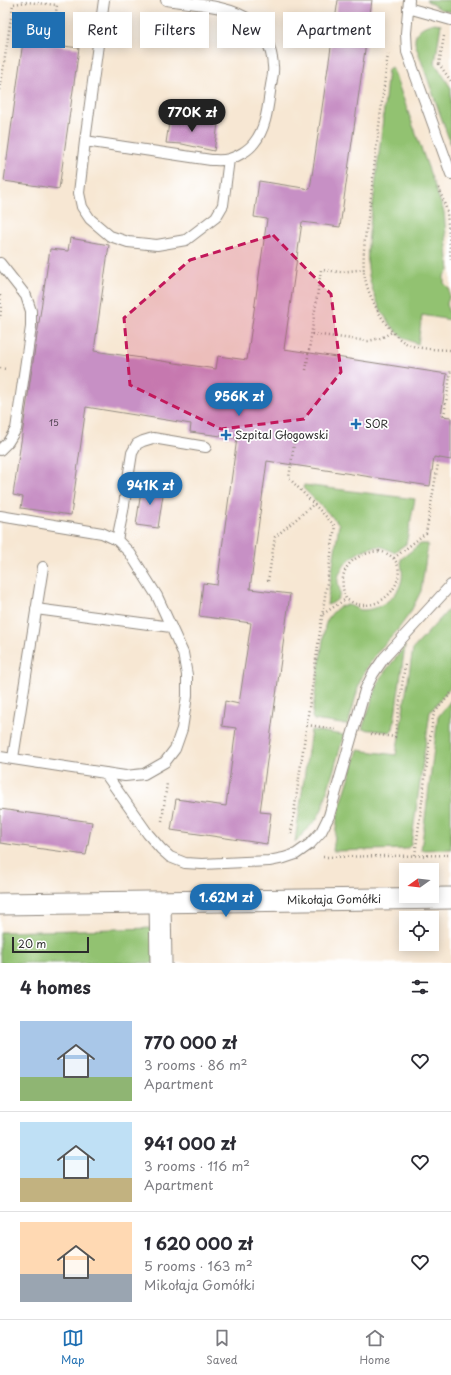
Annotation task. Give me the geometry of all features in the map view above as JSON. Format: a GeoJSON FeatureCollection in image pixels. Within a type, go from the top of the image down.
{"type":"FeatureCollection","features":[{"type":"Feature","properties":{"kind":"street","name":"Mikołaja Gomółki"},"geometry":{"type":"LineString","coordinates":[[0,904],[451,898]]}},
{"type":"Feature","properties":{"kind":"street"},"geometry":{"type":"LineString","coordinates":[[160,903],[161,963]]}},
{"type":"Feature","properties":{"kind":"lane"},"geometry":{"type":"LineString","coordinates":[[104,0],[79,193],[82,207],[90,219],[110,236],[128,242],[157,245],[186,240],[216,217],[223,205],[229,159]]}},
{"type":"Feature","properties":{"kind":"lane"},"geometry":{"type":"LineString","coordinates":[[85,141],[211,160],[229,159],[242,153],[254,144],[262,131],[267,112],[274,68],[270,48],[264,35],[252,21],[239,14],[204,3],[166,0]]}},
{"type":"Feature","properties":{"kind":"lane"},"geometry":{"type":"LineString","coordinates":[[449,19],[408,4],[406,33],[407,52],[451,174]]}},
{"type":"Feature","properties":{"kind":"lane"},"geometry":{"type":"LineString","coordinates":[[0,263],[26,296],[31,310],[31,327],[16,429],[8,442],[0,450]]}},
{"type":"Feature","properties":{"kind":"lane"},"geometry":{"type":"LineString","coordinates":[[117,540],[132,453],[137,444],[153,438],[206,447]]}},
{"type":"Feature","properties":{"kind":"lane"},"geometry":{"type":"LineString","coordinates":[[0,516],[102,532],[117,540],[130,553],[157,596],[183,653],[187,675],[187,696],[182,729],[175,749],[165,762],[144,774],[125,776],[0,757]]}},
{"type":"Feature","properties":{"kind":"lane"},"geometry":{"type":"LineString","coordinates":[[13,758],[43,567]]}},
{"type":"Feature","properties":{"kind":"lane"},"geometry":{"type":"LineString","coordinates":[[105,772],[148,834],[170,857],[185,863],[202,864],[269,861],[296,854],[310,844],[321,832],[329,816],[365,690],[373,674],[384,658],[451,585]]}},
{"type":"Feature","properties":{"kind":"lane"},"geometry":{"type":"LineString","coordinates":[[36,609],[171,627]]}},
{"type":"Feature","properties":{"kind":"path"},"geometry":{"type":"LineString","coordinates":[[0,90],[12,4],[28,2],[57,5],[56,12]]}},
{"type":"Feature","properties":{"kind":"path"},"geometry":{"type":"LineString","coordinates":[[449,19],[439,64],[451,81]]}},
{"type":"Feature","properties":{"kind":"path"},"geometry":{"type":"LineString","coordinates":[[388,50],[366,235],[364,269],[372,299],[392,332],[402,341],[410,345],[451,350]]}},
{"type":"Feature","properties":{"kind":"path"},"geometry":{"type":"LineString","coordinates":[[306,370],[321,270],[342,272],[364,269]]}},
{"type":"Feature","properties":{"kind":"path"},"geometry":{"type":"LineString","coordinates":[[0,295],[0,319]]}},
{"type":"Feature","properties":{"kind":"path"},"geometry":{"type":"LineString","coordinates":[[312,334],[368,341],[381,338],[392,332]]}},
{"type":"Feature","properties":{"kind":"path"},"geometry":{"type":"LineString","coordinates":[[444,416],[451,369]]}},
{"type":"Feature","properties":{"kind":"path"},"geometry":{"type":"LineString","coordinates":[[290,841],[335,526],[289,478],[295,437]]}},
{"type":"Feature","properties":{"kind":"path"},"geometry":{"type":"LineString","coordinates":[[394,558],[426,533],[439,458]]}},
{"type":"Feature","properties":{"kind":"path"},"geometry":{"type":"LineString","coordinates":[[268,581],[275,537],[314,504]]}},
{"type":"Feature","properties":{"kind":"path"},"geometry":{"type":"LineString","coordinates":[[379,551],[386,552],[394,558],[399,576],[394,589],[388,596],[376,604],[362,606],[346,599],[341,582],[346,568],[356,558],[371,552],[379,551]]}},
{"type":"Feature","properties":{"kind":"path"},"geometry":{"type":"LineString","coordinates":[[322,614],[346,599]]}},
{"type":"Feature","properties":{"kind":"path"},"geometry":{"type":"LineString","coordinates":[[307,725],[395,737],[405,663]]}},
{"type":"Feature","properties":{"kind":"path"},"geometry":{"type":"LineString","coordinates":[[415,855],[433,717],[435,712],[451,693]]}},
{"type":"Feature","properties":{"kind":"path"},"geometry":{"type":"LineString","coordinates":[[161,826],[167,780]]}},
{"type":"Feature","properties":{"kind":"path"},"geometry":{"type":"LineString","coordinates":[[322,857],[451,855]]}},
{"type":"Feature","properties":{"kind":"highlighted area"},"geometry":{"type":"Polygon","coordinates":[[[273,235],[331,294],[341,372],[304,419],[221,429],[130,385],[124,318],[190,260],[273,235]]]}},
{"type":"Feature","properties":{"kind":"green space"},"geometry":{"type":"Polygon","coordinates":[[[426,0],[451,0],[451,12],[440,9],[426,0]]]}},
{"type":"Feature","properties":{"kind":"green space"},"geometry":{"type":"Polygon","coordinates":[[[434,23],[441,24],[435,63],[451,88],[451,145],[415,43],[417,32],[422,27],[434,23]]]}},
{"type":"Feature","properties":{"kind":"green space"},"geometry":{"type":"Polygon","coordinates":[[[392,67],[444,212],[449,271],[444,276],[444,283],[449,288],[449,298],[447,303],[448,311],[451,313],[451,320],[422,315],[418,344],[402,336],[389,323],[375,297],[368,269],[369,232],[380,149],[388,69],[392,67]]]}},
{"type":"Feature","properties":{"kind":"green space"},"geometry":{"type":"Polygon","coordinates":[[[304,485],[415,499],[406,544],[394,552],[383,547],[376,547],[369,548],[355,555],[343,566],[340,573],[338,579],[340,593],[339,597],[334,602],[327,605],[339,524],[303,488],[304,485]]]}},
{"type":"Feature","properties":{"kind":"green space"},"geometry":{"type":"Polygon","coordinates":[[[420,544],[428,544],[421,591],[410,613],[396,632],[379,650],[366,669],[360,681],[348,725],[314,720],[312,717],[325,626],[328,619],[335,610],[342,606],[349,605],[363,610],[375,608],[391,598],[399,588],[402,580],[401,559],[420,544]]]}},
{"type":"Feature","properties":{"kind":"green space"},"geometry":{"type":"Polygon","coordinates":[[[451,607],[451,686],[430,712],[411,845],[406,849],[333,851],[338,814],[358,750],[396,755],[413,649],[451,607]]]}},
{"type":"Feature","properties":{"kind":"green space"},"geometry":{"type":"Polygon","coordinates":[[[405,646],[393,729],[390,732],[362,729],[380,678],[405,646]]]}},
{"type":"Feature","properties":{"kind":"green space"},"geometry":{"type":"Polygon","coordinates":[[[451,700],[451,849],[421,850],[438,717],[451,700]]]}},
{"type":"Feature","properties":{"kind":"green space"},"geometry":{"type":"Polygon","coordinates":[[[311,730],[344,735],[322,809],[317,819],[295,842],[311,730]]]}},
{"type":"Feature","properties":{"kind":"green space"},"geometry":{"type":"Polygon","coordinates":[[[154,928],[154,963],[0,963],[0,932],[154,928]]]}},
{"type":"Feature","properties":{"kind":"building"},"geometry":{"type":"Polygon","coordinates":[[[338,0],[372,0],[370,12],[336,12],[338,0]]]}},
{"type":"Feature","properties":{"kind":"building"},"geometry":{"type":"Polygon","coordinates":[[[65,46],[79,48],[59,189],[4,181],[22,48],[65,48],[65,46]]]}},
{"type":"Feature","properties":{"kind":"building"},"geometry":{"type":"Polygon","coordinates":[[[331,48],[365,48],[340,227],[302,222],[284,349],[447,374],[441,416],[451,417],[451,460],[434,457],[430,486],[267,461],[250,589],[290,594],[260,812],[271,813],[267,844],[171,830],[176,799],[226,806],[236,728],[222,726],[225,701],[239,704],[251,623],[199,616],[203,583],[217,585],[237,438],[190,432],[191,424],[86,407],[71,515],[21,508],[23,497],[13,495],[50,249],[68,251],[70,238],[109,245],[94,351],[216,369],[218,356],[247,360],[267,219],[254,217],[259,181],[310,189],[331,48]]]}},
{"type":"Feature","properties":{"kind":"building"},"geometry":{"type":"Polygon","coordinates":[[[170,117],[218,124],[214,151],[182,144],[166,143],[170,117]]]}},
{"type":"Feature","properties":{"kind":"building"},"geometry":{"type":"Polygon","coordinates":[[[142,485],[164,488],[158,528],[136,525],[142,485]]]}},
{"type":"Feature","properties":{"kind":"building"},"geometry":{"type":"Polygon","coordinates":[[[0,809],[92,822],[86,855],[0,843],[0,809]]]}},
{"type":"Feature","properties":{"kind":"place","name":"SOR"},"geometry":{"type":"Point","coordinates":[356,424]}},
{"type":"Feature","properties":{"kind":"place","name":"Szpital Głogowski"},"geometry":{"type":"Point","coordinates":[226,435]}}]}
